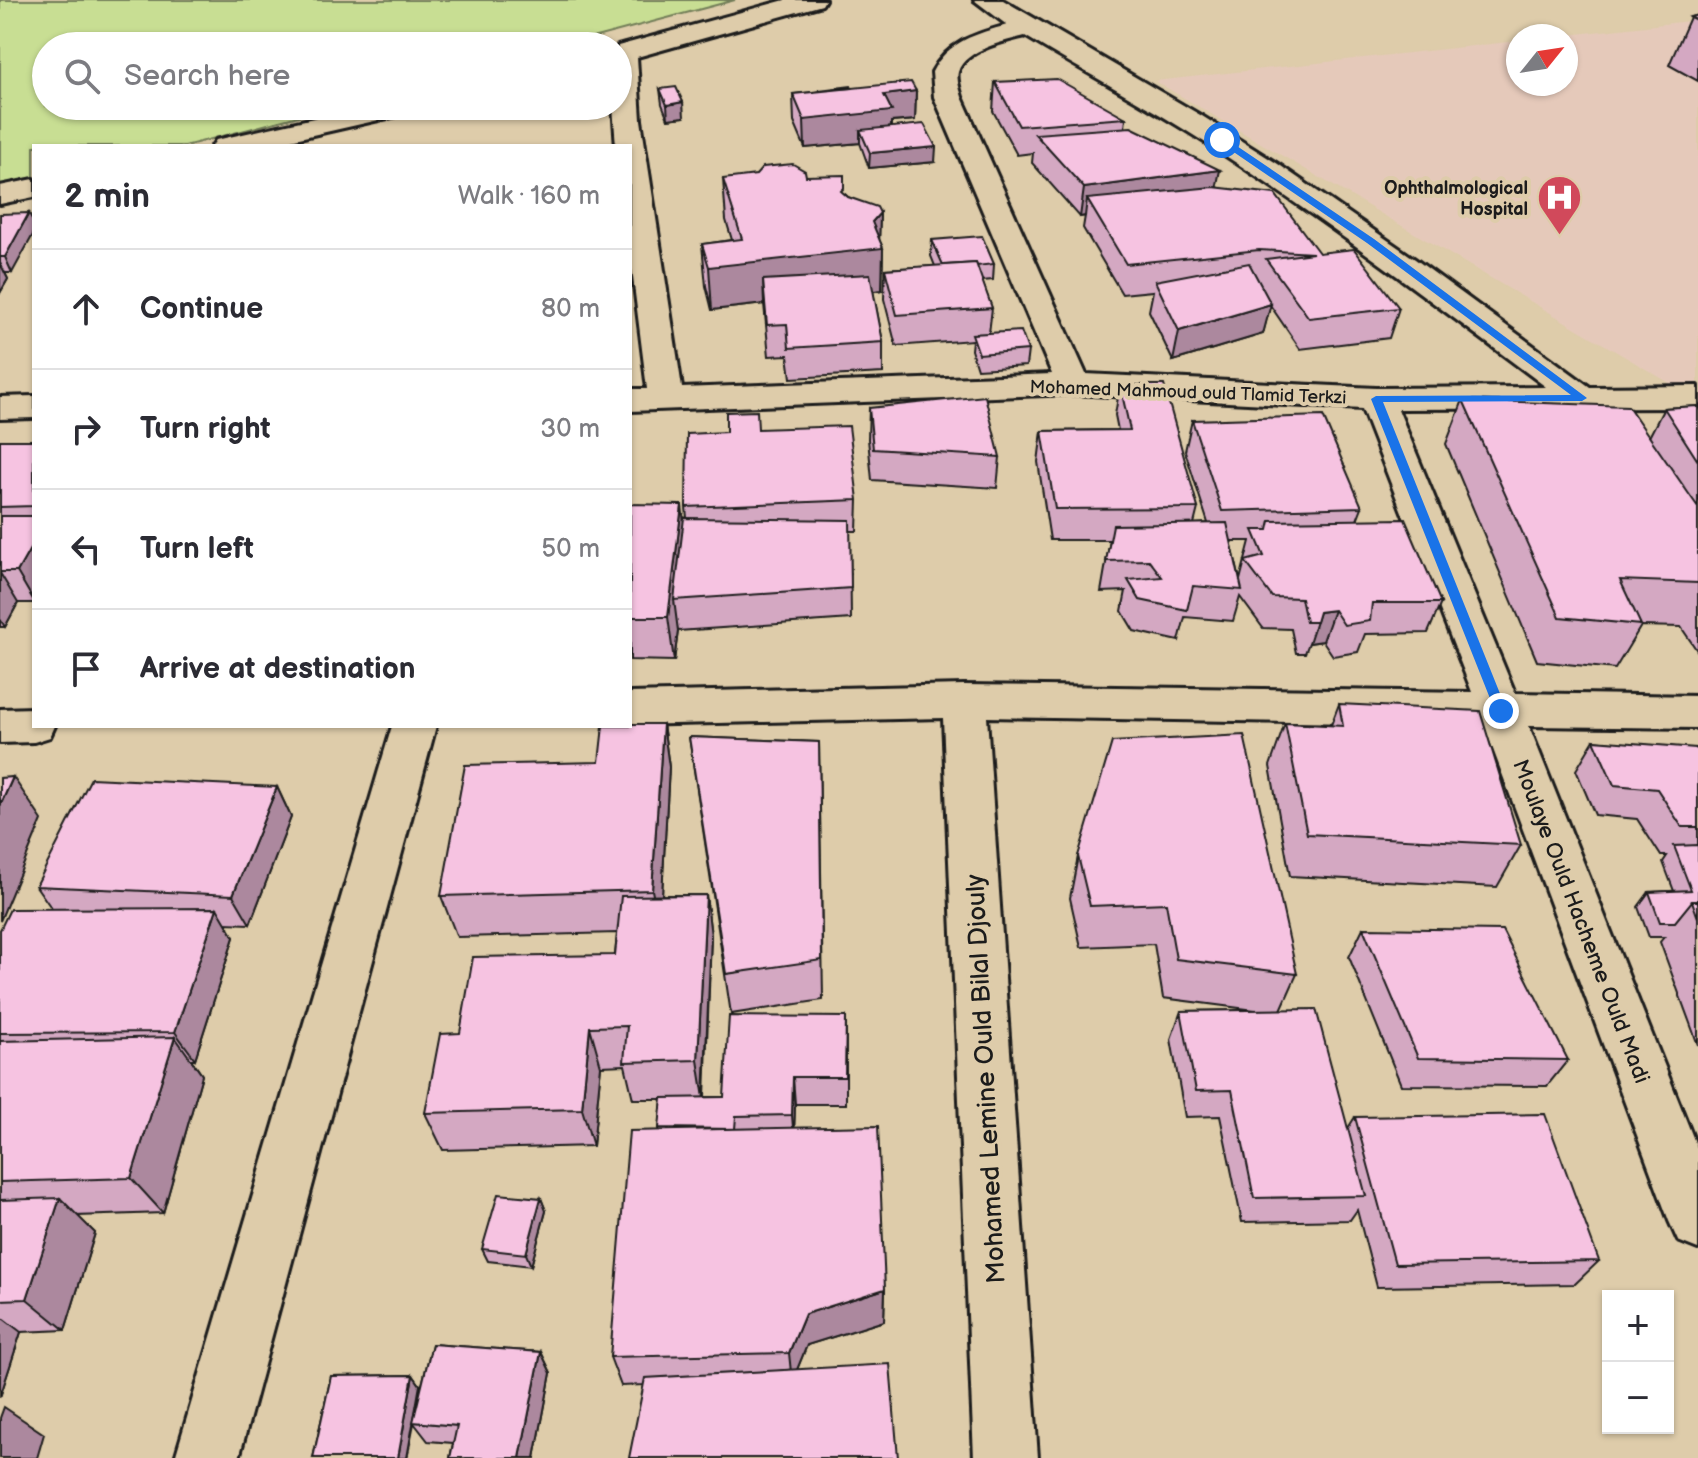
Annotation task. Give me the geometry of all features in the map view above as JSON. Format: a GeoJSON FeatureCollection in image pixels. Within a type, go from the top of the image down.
{"type":"FeatureCollection","features":[{"type":"Feature","properties":{"kind":"street"},"geometry":{"type":"LineString","coordinates":[[632,51],[813,0]]}},
{"type":"Feature","properties":{"kind":"street"},"geometry":{"type":"LineString","coordinates":[[986,0],[1026,27],[1138,87],[1222,140],[1370,241],[1582,398]]}},
{"type":"Feature","properties":{"kind":"street"},"geometry":{"type":"LineString","coordinates":[[1026,27],[971,46],[951,60],[944,75],[948,97],[1073,384]]}},
{"type":"Feature","properties":{"kind":"street"},"geometry":{"type":"LineString","coordinates":[[235,144],[344,120]]}},
{"type":"Feature","properties":{"kind":"street"},"geometry":{"type":"LineString","coordinates":[[338,144],[349,120]]}},
{"type":"Feature","properties":{"kind":"street"},"geometry":{"type":"LineString","coordinates":[[627,120],[630,144]]}},
{"type":"Feature","properties":{"kind":"street"},"geometry":{"type":"LineString","coordinates":[[632,156],[666,399]]}},
{"type":"Feature","properties":{"kind":"street"},"geometry":{"type":"LineString","coordinates":[[0,195],[32,188]]}},
{"type":"Feature","properties":{"kind":"street","name":"Mohamed Mahmoud ould Tlamid Terkzi"},"geometry":{"type":"LineString","coordinates":[[632,400],[1073,384],[1376,399],[1698,397]]}},
{"type":"Feature","properties":{"kind":"street","name":"Moulaye Ould Hacheme Ould Madi"},"geometry":{"type":"LineString","coordinates":[[1376,399],[1501,711],[1698,1221]]}},
{"type":"Feature","properties":{"kind":"street"},"geometry":{"type":"LineString","coordinates":[[0,408],[32,407]]}},
{"type":"Feature","properties":{"kind":"street"},"geometry":{"type":"LineString","coordinates":[[632,709],[964,701],[1698,712]]}},
{"type":"Feature","properties":{"kind":"street","name":"Mohamed Lemine Ould Bilal Djouly"},"geometry":{"type":"LineString","coordinates":[[964,701],[1006,1458]]}},
{"type":"Feature","properties":{"kind":"street"},"geometry":{"type":"LineString","coordinates":[[0,726],[32,725]]}},
{"type":"Feature","properties":{"kind":"street"},"geometry":{"type":"LineString","coordinates":[[207,1458],[413,728]]}},
{"type":"Feature","properties":{"kind":"shaded area","name":"Ophthalmological Hospital"},"geometry":{"type":"Polygon","coordinates":[[[1698,20],[1698,390],[1685,392],[1155,81],[1506,42],[1506,96],[1578,96],[1578,34],[1698,20]]]}},
{"type":"Feature","properties":{"kind":"green space"},"geometry":{"type":"Polygon","coordinates":[[[0,0],[735,0],[615,32],[32,32],[32,120],[283,120],[193,144],[32,144],[32,179],[0,185],[0,0]]]}},
{"type":"Feature","properties":{"kind":"building"},"geometry":{"type":"Polygon","coordinates":[[[1057,79],[1126,118],[1019,126],[995,82],[1057,79]]]}},
{"type":"Feature","properties":{"kind":"building"},"geometry":{"type":"Polygon","coordinates":[[[911,82],[916,91],[884,95],[892,111],[804,120],[793,94],[911,82]]]}},
{"type":"Feature","properties":{"kind":"building"},"geometry":{"type":"Polygon","coordinates":[[[676,87],[683,102],[667,105],[660,89],[676,87]]]}},
{"type":"Feature","properties":{"kind":"building"},"geometry":{"type":"Polygon","coordinates":[[[924,124],[936,147],[870,153],[860,130],[924,124]]]}},
{"type":"Feature","properties":{"kind":"building"},"geometry":{"type":"Polygon","coordinates":[[[1131,127],[1220,170],[1084,188],[1035,134],[1131,127]]]}},
{"type":"Feature","properties":{"kind":"building"},"geometry":{"type":"Polygon","coordinates":[[[793,164],[805,171],[806,176],[844,175],[841,191],[848,197],[877,207],[880,213],[872,222],[883,248],[709,267],[702,244],[742,239],[723,179],[756,175],[763,167],[793,164]]]}},
{"type":"Feature","properties":{"kind":"building"},"geometry":{"type":"Polygon","coordinates":[[[1213,187],[1275,194],[1319,253],[1354,249],[1399,308],[1309,318],[1266,259],[1313,253],[1259,250],[1126,264],[1087,199],[1213,187]]]}},
{"type":"Feature","properties":{"kind":"building"},"geometry":{"type":"Polygon","coordinates":[[[29,213],[5,257],[0,257],[0,214],[29,213]]]}},
{"type":"Feature","properties":{"kind":"building"},"geometry":{"type":"Polygon","coordinates":[[[982,236],[994,264],[943,265],[932,240],[982,236]]]}},
{"type":"Feature","properties":{"kind":"building"},"geometry":{"type":"Polygon","coordinates":[[[976,263],[992,308],[897,315],[885,269],[976,263]]]}},
{"type":"Feature","properties":{"kind":"building"},"geometry":{"type":"Polygon","coordinates":[[[1249,263],[1271,304],[1179,331],[1155,281],[1249,263]]]}},
{"type":"Feature","properties":{"kind":"building"},"geometry":{"type":"Polygon","coordinates":[[[870,274],[883,342],[789,348],[787,324],[767,325],[763,280],[870,274]]]}},
{"type":"Feature","properties":{"kind":"building"},"geometry":{"type":"Polygon","coordinates":[[[1021,331],[1028,350],[979,354],[972,334],[1021,331]]]}},
{"type":"Feature","properties":{"kind":"building"},"geometry":{"type":"Polygon","coordinates":[[[1120,385],[1164,385],[1198,508],[1055,509],[1042,431],[1130,430],[1120,385]]]}},
{"type":"Feature","properties":{"kind":"building"},"geometry":{"type":"Polygon","coordinates":[[[985,396],[1000,457],[873,449],[869,408],[985,396]]]}},
{"type":"Feature","properties":{"kind":"building"},"geometry":{"type":"Polygon","coordinates":[[[1463,400],[1628,406],[1698,507],[1698,583],[1620,580],[1641,625],[1560,617],[1463,400]]]}},
{"type":"Feature","properties":{"kind":"building"},"geometry":{"type":"Polygon","coordinates":[[[1698,406],[1698,461],[1664,408],[1698,406]]]}},
{"type":"Feature","properties":{"kind":"building"},"geometry":{"type":"Polygon","coordinates":[[[757,411],[758,429],[849,426],[858,500],[686,507],[687,434],[726,432],[726,412],[757,411]]]}},
{"type":"Feature","properties":{"kind":"building"},"geometry":{"type":"Polygon","coordinates":[[[1323,416],[1362,507],[1222,511],[1192,420],[1323,416]]]}},
{"type":"Feature","properties":{"kind":"building"},"geometry":{"type":"Polygon","coordinates":[[[0,440],[32,440],[32,506],[0,507],[0,440]]]}},
{"type":"Feature","properties":{"kind":"building"},"geometry":{"type":"Polygon","coordinates":[[[632,504],[682,505],[668,617],[632,617],[632,504]]]}},
{"type":"Feature","properties":{"kind":"building"},"geometry":{"type":"Polygon","coordinates":[[[0,516],[32,516],[32,546],[17,572],[0,572],[0,516]]]}},
{"type":"Feature","properties":{"kind":"building"},"geometry":{"type":"Polygon","coordinates":[[[684,518],[850,520],[851,588],[674,600],[684,518]]]}},
{"type":"Feature","properties":{"kind":"building"},"geometry":{"type":"Polygon","coordinates":[[[1405,519],[1441,603],[1372,603],[1370,621],[1344,625],[1334,610],[1319,612],[1316,622],[1306,622],[1301,598],[1272,597],[1245,561],[1264,556],[1253,530],[1268,530],[1270,521],[1405,519]]]}},
{"type":"Feature","properties":{"kind":"building"},"geometry":{"type":"Polygon","coordinates":[[[1227,523],[1242,590],[1193,586],[1187,610],[1140,600],[1128,580],[1162,577],[1149,560],[1106,561],[1113,525],[1227,523]]]}},
{"type":"Feature","properties":{"kind":"building"},"geometry":{"type":"Polygon","coordinates":[[[1339,704],[1480,711],[1521,845],[1307,834],[1285,723],[1343,726],[1339,704]]]}},
{"type":"Feature","properties":{"kind":"building"},"geometry":{"type":"Polygon","coordinates":[[[663,724],[652,890],[441,896],[465,765],[599,762],[603,728],[663,724]]]}},
{"type":"Feature","properties":{"kind":"building"},"geometry":{"type":"Polygon","coordinates":[[[1244,735],[1297,974],[1176,959],[1166,903],[1090,906],[1078,856],[1112,742],[1244,735]]]}},
{"type":"Feature","properties":{"kind":"building"},"geometry":{"type":"Polygon","coordinates":[[[689,737],[819,742],[822,960],[726,974],[689,737]]]}},
{"type":"Feature","properties":{"kind":"building"},"geometry":{"type":"Polygon","coordinates":[[[1594,740],[1696,748],[1698,827],[1682,827],[1657,789],[1614,785],[1594,740]]]}},
{"type":"Feature","properties":{"kind":"building"},"geometry":{"type":"Polygon","coordinates":[[[13,777],[0,806],[0,778],[13,777]]]}},
{"type":"Feature","properties":{"kind":"building"},"geometry":{"type":"Polygon","coordinates":[[[91,778],[277,787],[233,895],[36,886],[91,778]]]}},
{"type":"Feature","properties":{"kind":"building"},"geometry":{"type":"Polygon","coordinates":[[[1698,845],[1698,901],[1692,901],[1675,922],[1660,922],[1649,892],[1691,890],[1674,846],[1698,845]]]}},
{"type":"Feature","properties":{"kind":"building"},"geometry":{"type":"Polygon","coordinates":[[[706,895],[698,1060],[624,1062],[627,1026],[590,1027],[582,1109],[425,1113],[440,1034],[460,1033],[473,957],[615,955],[621,896],[706,895]]]}},
{"type":"Feature","properties":{"kind":"building"},"geometry":{"type":"Polygon","coordinates":[[[1692,901],[1698,901],[1698,918],[1692,901]]]}},
{"type":"Feature","properties":{"kind":"building"},"geometry":{"type":"Polygon","coordinates":[[[217,908],[175,1032],[0,1033],[0,930],[10,909],[217,908]]]}},
{"type":"Feature","properties":{"kind":"building"},"geometry":{"type":"Polygon","coordinates":[[[1363,928],[1502,930],[1568,1060],[1418,1058],[1363,928]]]}},
{"type":"Feature","properties":{"kind":"building"},"geometry":{"type":"Polygon","coordinates":[[[1316,1009],[1366,1196],[1254,1198],[1232,1090],[1196,1091],[1181,1011],[1316,1009]]]}},
{"type":"Feature","properties":{"kind":"building"},"geometry":{"type":"Polygon","coordinates":[[[729,1016],[846,1017],[845,1077],[793,1077],[792,1115],[736,1116],[735,1129],[659,1128],[662,1098],[724,1097],[729,1016]]]}},
{"type":"Feature","properties":{"kind":"building"},"geometry":{"type":"Polygon","coordinates":[[[175,1037],[131,1178],[0,1182],[0,1041],[175,1037]]]}},
{"type":"Feature","properties":{"kind":"building"},"geometry":{"type":"Polygon","coordinates":[[[1545,1114],[1599,1261],[1395,1264],[1355,1117],[1545,1114]]]}},
{"type":"Feature","properties":{"kind":"building"},"geometry":{"type":"Polygon","coordinates":[[[878,1126],[885,1289],[805,1314],[789,1353],[610,1357],[629,1131],[878,1126]]]}},
{"type":"Feature","properties":{"kind":"building"},"geometry":{"type":"Polygon","coordinates":[[[498,1194],[541,1198],[526,1254],[482,1249],[498,1194]]]}},
{"type":"Feature","properties":{"kind":"building"},"geometry":{"type":"Polygon","coordinates":[[[60,1198],[27,1299],[0,1300],[0,1200],[60,1198]]]}},
{"type":"Feature","properties":{"kind":"building"},"geometry":{"type":"Polygon","coordinates":[[[432,1344],[541,1352],[520,1458],[450,1458],[457,1426],[413,1422],[432,1344]]]}},
{"type":"Feature","properties":{"kind":"building"},"geometry":{"type":"Polygon","coordinates":[[[890,1364],[898,1458],[629,1458],[645,1378],[890,1364]]]}},
{"type":"Feature","properties":{"kind":"building"},"geometry":{"type":"Polygon","coordinates":[[[413,1375],[398,1458],[313,1458],[331,1376],[413,1375]]]}},
{"type":"Feature","properties":{"kind":"place","name":"Ophthalmological Hospital"},"geometry":{"type":"Point","coordinates":[1559,237]}},
{"type":"Feature","properties":{"kind":"route"},"geometry":{"type":"LineString","coordinates":[[1222,140],[1416,273],[1582,398],[1376,399],[1501,711]]}}]}
